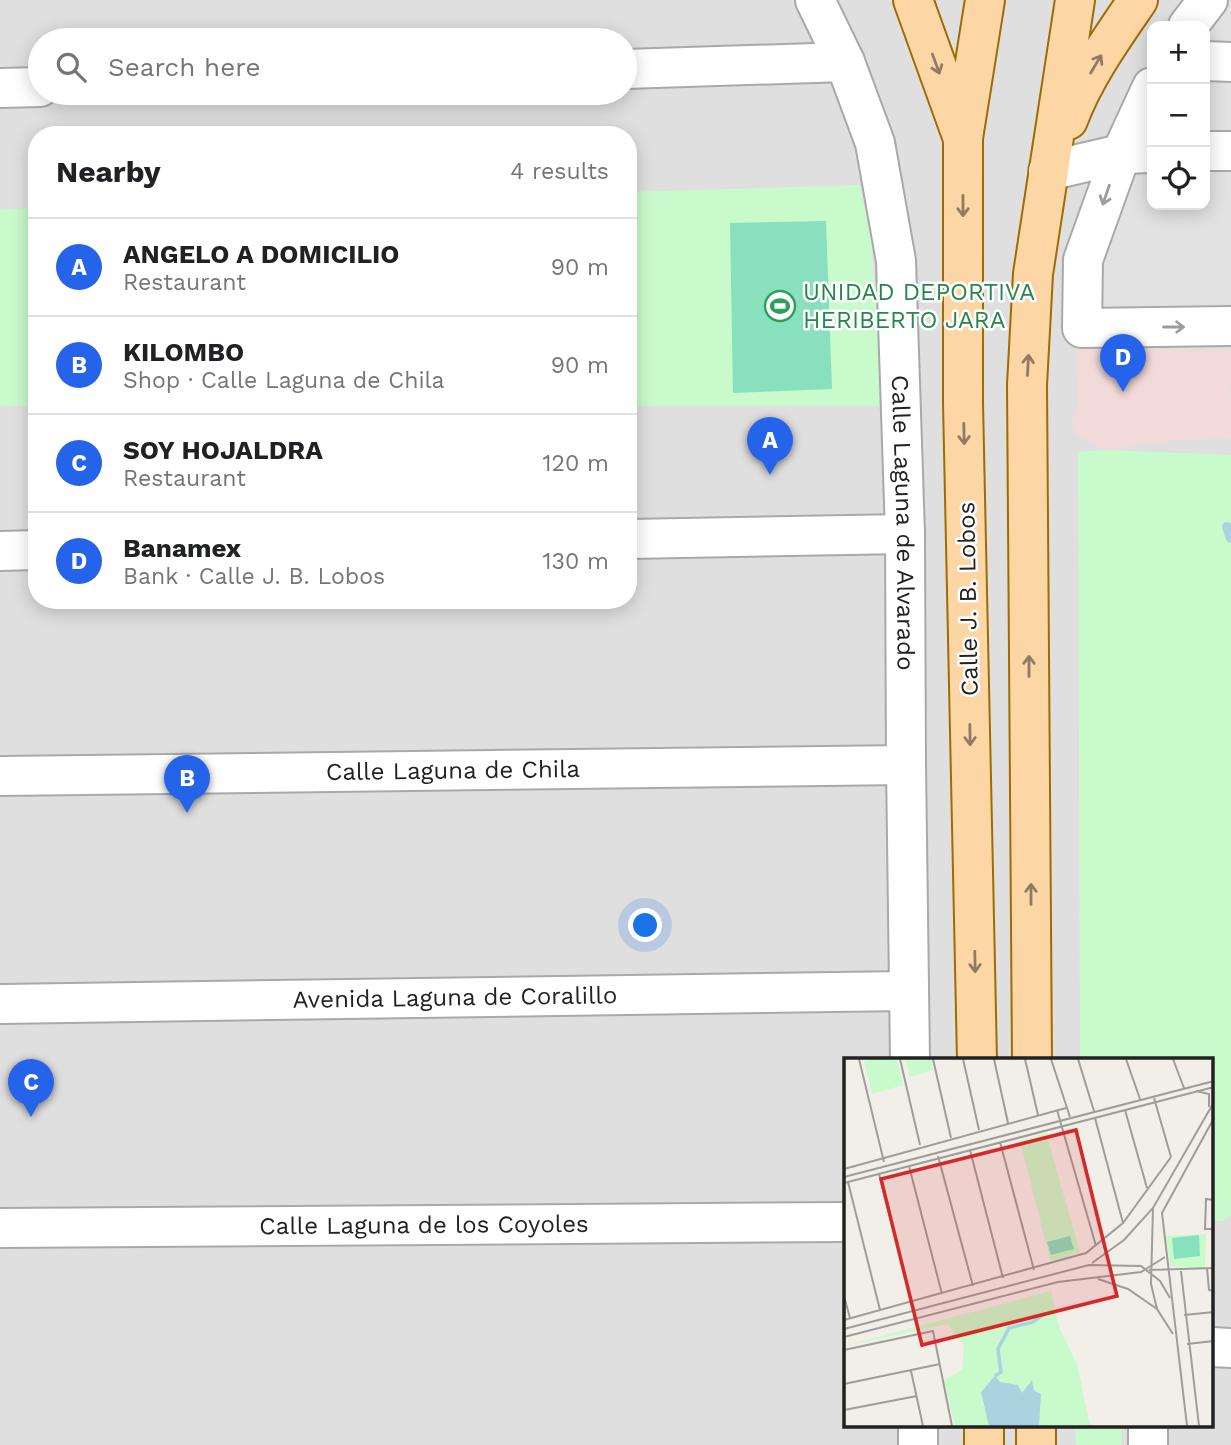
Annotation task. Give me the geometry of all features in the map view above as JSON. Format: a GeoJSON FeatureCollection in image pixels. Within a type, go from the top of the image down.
{"type":"FeatureCollection","features":[{"type":"Feature","properties":{"kind":"main road"},"geometry":{"type":"LineString","coordinates":[[913,0],[963,138]]}},
{"type":"Feature","properties":{"kind":"main road"},"geometry":{"type":"LineString","coordinates":[[963,138],[985,0]]}},
{"type":"Feature","properties":{"kind":"main road"},"geometry":{"type":"LineString","coordinates":[[1032,1058],[1027,385],[1032,274],[1075,0]]}},
{"type":"Feature","properties":{"kind":"main road"},"geometry":{"type":"LineString","coordinates":[[1048,171],[1073,107],[1110,42],[1138,0]]}},
{"type":"Feature","properties":{"kind":"main road","name":"Calle J. B. Lobos"},"geometry":{"type":"LineString","coordinates":[[963,138],[964,417],[977,1058]]}},
{"type":"Feature","properties":{"kind":"street","name":"Calle Laguna de Alvarado"},"geometry":{"type":"LineString","coordinates":[[815,0],[845,62],[874,143],[896,261],[905,534],[910,1058]]}},
{"type":"Feature","properties":{"kind":"street"},"geometry":{"type":"LineString","coordinates":[[1192,21],[1208,0]]}},
{"type":"Feature","properties":{"kind":"street"},"geometry":{"type":"LineString","coordinates":[[1210,61],[1231,62]]}},
{"type":"Feature","properties":{"kind":"street"},"geometry":{"type":"LineString","coordinates":[[637,69],[845,62]]}},
{"type":"Feature","properties":{"kind":"street"},"geometry":{"type":"LineString","coordinates":[[0,88],[28,87]]}},
{"type":"Feature","properties":{"kind":"street"},"geometry":{"type":"LineString","coordinates":[[1147,108],[1136,153],[1083,260],[1082,328],[1231,327]]}},
{"type":"Feature","properties":{"kind":"street"},"geometry":{"type":"LineString","coordinates":[[1210,151],[1231,151]]}},
{"type":"Feature","properties":{"kind":"street"},"geometry":{"type":"LineString","coordinates":[[1048,171],[1136,153]]}},
{"type":"Feature","properties":{"kind":"street"},"geometry":{"type":"LineString","coordinates":[[637,539],[905,534]]}},
{"type":"Feature","properties":{"kind":"street"},"geometry":{"type":"LineString","coordinates":[[0,551],[28,550]]}},
{"type":"Feature","properties":{"kind":"street","name":"Calle Laguna de Chila"},"geometry":{"type":"LineString","coordinates":[[0,776],[906,765]]}},
{"type":"Feature","properties":{"kind":"street","name":"Avenida Laguna de Coralillo"},"geometry":{"type":"LineString","coordinates":[[0,1004],[908,991]]}},
{"type":"Feature","properties":{"kind":"street","name":"Calle Laguna de los Coyoles"},"geometry":{"type":"LineString","coordinates":[[0,1228],[844,1222]]}},
{"type":"Feature","properties":{"kind":"shaded area"},"geometry":{"type":"Polygon","coordinates":[[[0,0],[1231,0],[1231,1445],[0,1445],[0,0]]]}},
{"type":"Feature","properties":{"kind":"shaded area"},"geometry":{"type":"Polygon","coordinates":[[[1195,0],[1231,0],[1231,327],[1081,328],[1147,87],[1147,210],[1210,210],[1210,21],[1203,21],[1195,0]]]}},
{"type":"Feature","properties":{"kind":"shaded area"},"geometry":{"type":"Polygon","coordinates":[[[1076,349],[1231,350],[1231,438],[1179,440],[1104,450],[1077,435],[1071,423],[1078,404],[1076,349]]]}},
{"type":"Feature","properties":{"kind":"green space"},"geometry":{"type":"Polygon","coordinates":[[[860,185],[871,239],[884,406],[637,406],[637,192],[860,185]]]}},
{"type":"Feature","properties":{"kind":"green space"},"geometry":{"type":"Polygon","coordinates":[[[28,208],[28,406],[0,406],[0,209],[28,208]]]}},
{"type":"Feature","properties":{"kind":"green space","name":"UNIDAD DEPORTIVA HERIBERTO JARA"},"geometry":{"type":"Polygon","coordinates":[[[826,221],[832,389],[733,393],[730,223],[826,221]]]}},
{"type":"Feature","properties":{"kind":"green space"},"geometry":{"type":"Polygon","coordinates":[[[1105,450],[1231,455],[1231,1215],[1223,1221],[1214,1221],[1214,1058],[1080,1058],[1078,452],[1105,450]]]}},
{"type":"Feature","properties":{"kind":"green space"},"geometry":{"type":"Polygon","coordinates":[[[1075,1428],[1122,1428],[1121,1445],[1076,1445],[1075,1428]]]}},
{"type":"Feature","properties":{"kind":"waterway"},"geometry":{"type":"LineString","coordinates":[[1227,527],[1231,538]]}},
{"type":"Feature","properties":{"kind":"place","name":"UNIDAD DEPORTIVA HERIBERTO JARA"},"geometry":{"type":"Point","coordinates":[780,306]}},
{"type":"Feature","properties":{"kind":"place","name":"Banamex"},"geometry":{"type":"Point","coordinates":[1123,392]}},
{"type":"Feature","properties":{"kind":"place","name":"ANGELO A DOMICILIO"},"geometry":{"type":"Point","coordinates":[770,475]}},
{"type":"Feature","properties":{"kind":"place","name":"KILOMBO"},"geometry":{"type":"Point","coordinates":[187,813]}},
{"type":"Feature","properties":{"kind":"place","name":"SOY HOJALDRA"},"geometry":{"type":"Point","coordinates":[31,1117]}}]}
